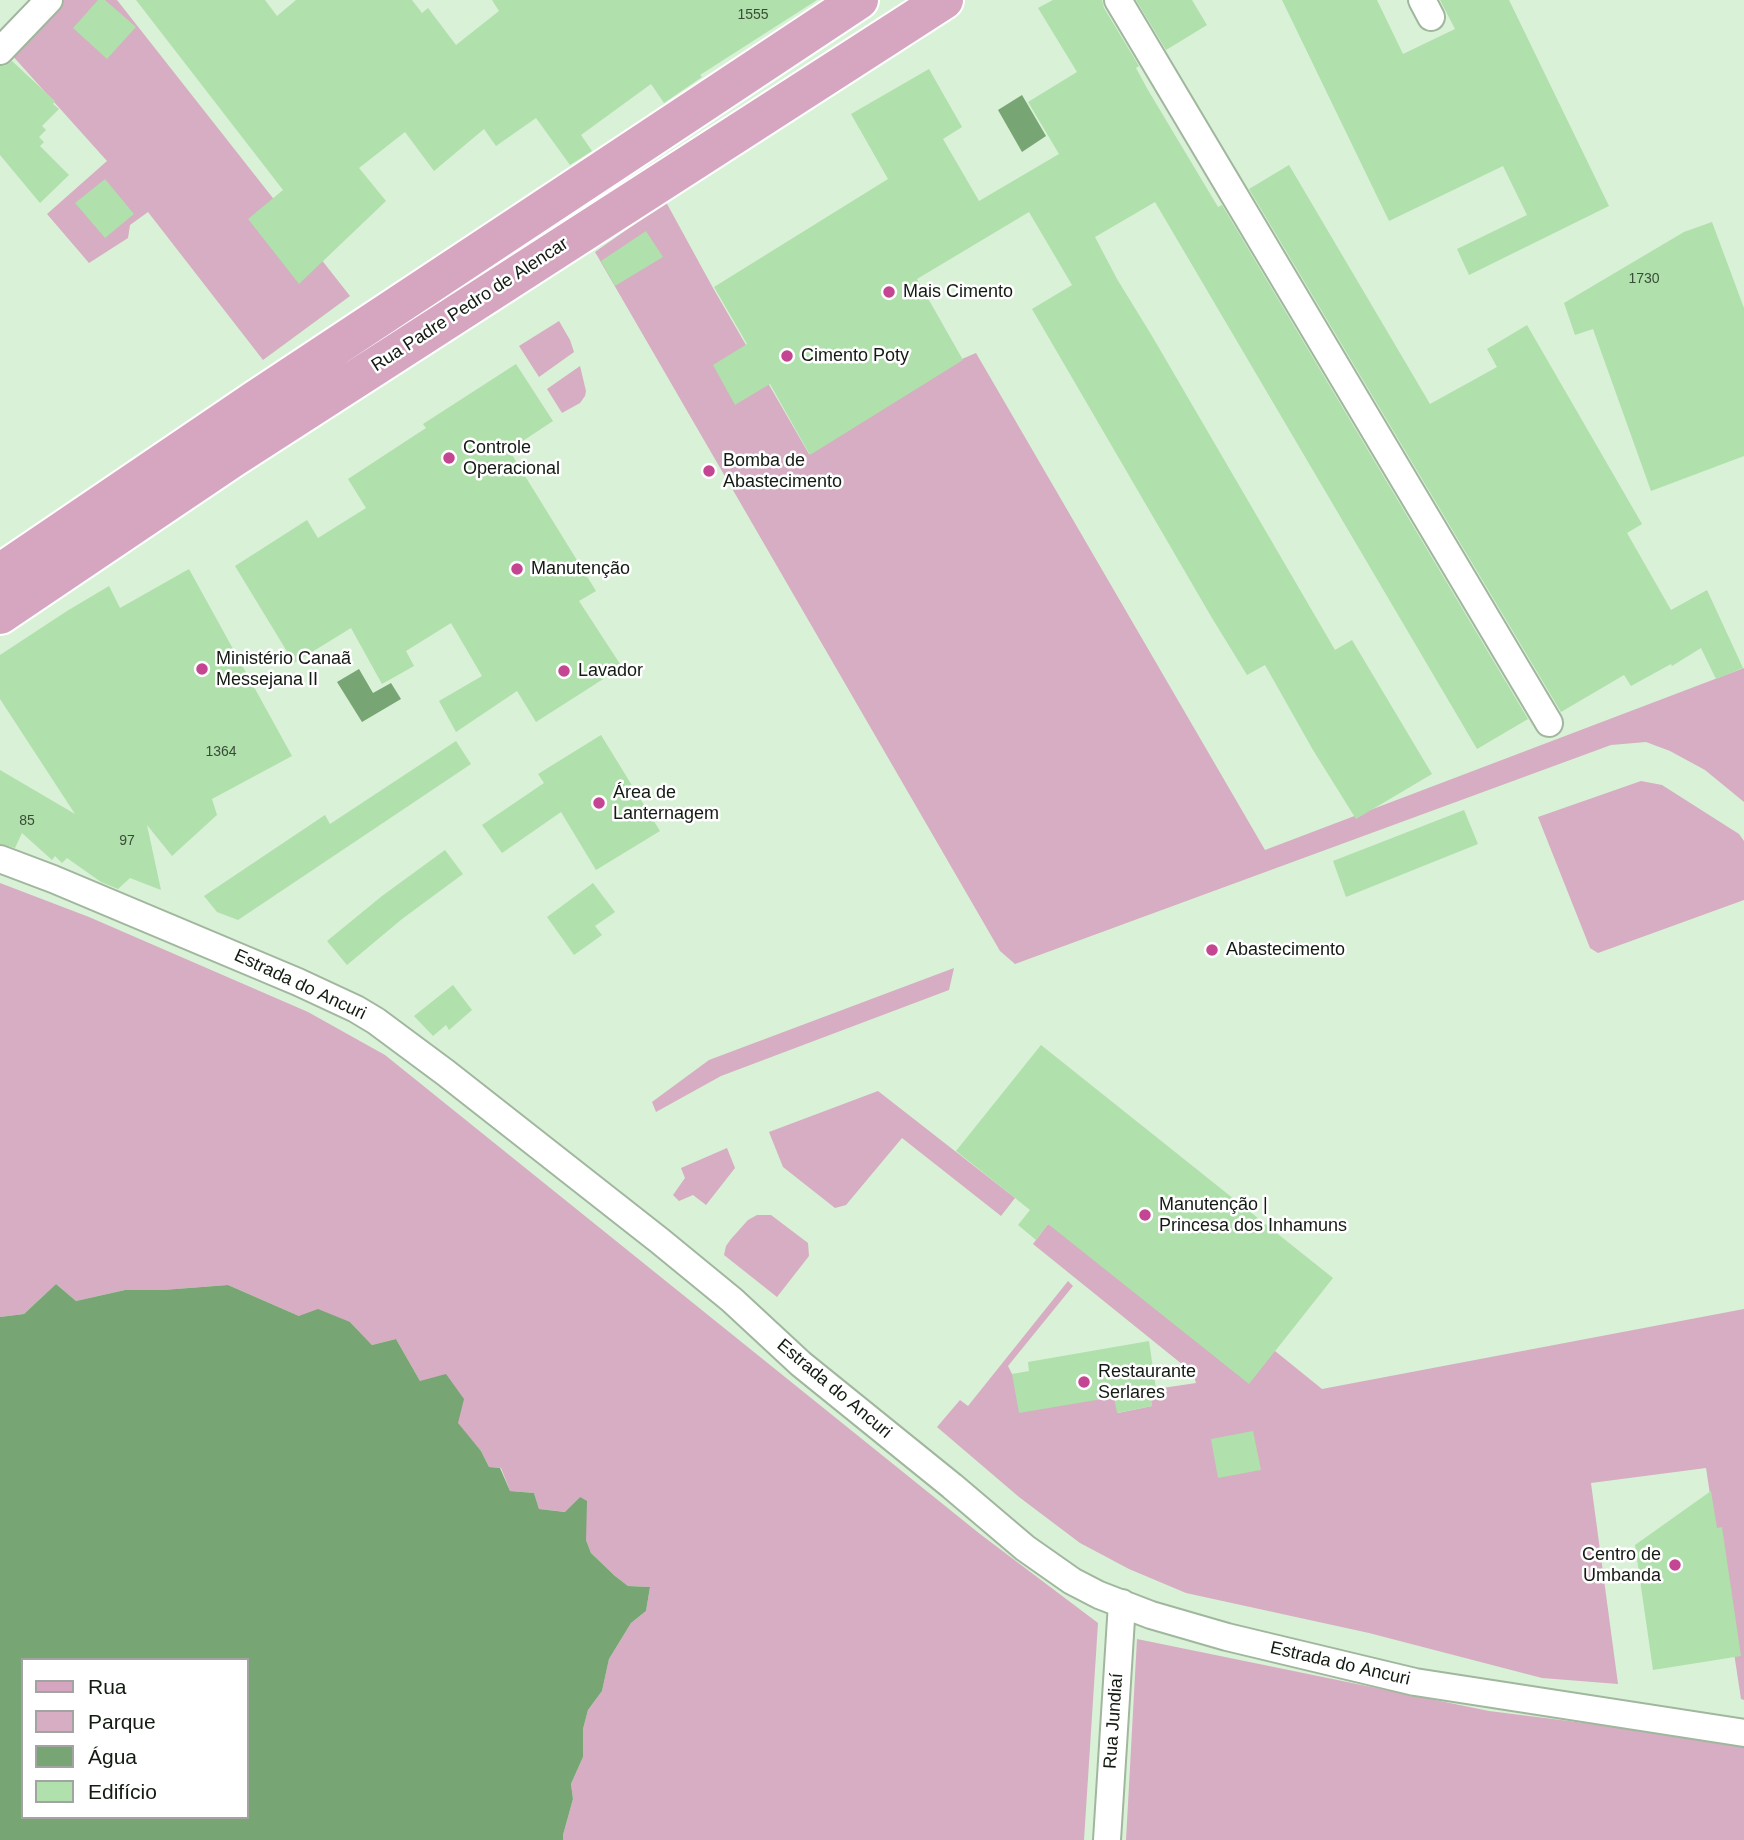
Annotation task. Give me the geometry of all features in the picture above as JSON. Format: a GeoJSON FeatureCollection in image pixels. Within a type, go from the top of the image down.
{"type":"FeatureCollection","features":[{"type":"Feature","properties":{"kind":"main road"},"geometry":{"type":"LineString","coordinates":[[0,573],[254,400],[859,0]]}},
{"type":"Feature","properties":{"kind":"main road","name":"Rua Padre Pedro de Alencar"},"geometry":{"type":"LineString","coordinates":[[0,615],[222,465],[944,0]]}},
{"type":"Feature","properties":{"kind":"main road"},"geometry":{"type":"LineString","coordinates":[[502,237],[524,270]]}},
{"type":"Feature","properties":{"kind":"street"},"geometry":{"type":"LineString","coordinates":[[0,51],[49,0]]}},
{"type":"Feature","properties":{"kind":"street"},"geometry":{"type":"LineString","coordinates":[[1118,0],[1549,723]]}},
{"type":"Feature","properties":{"kind":"street","name":"Estrada do Ancuri"},"geometry":{"type":"LineString","coordinates":[[0,859],[298,982],[376,1021],[660,1241],[732,1300],[801,1364],[1025,1548],[1072,1581],[1099,1595],[1151,1615],[1227,1637],[1415,1682],[1744,1733]]}},
{"type":"Feature","properties":{"kind":"street","name":"Rua Jundiaí"},"geometry":{"type":"LineString","coordinates":[[1107,1840],[1122,1603]]}},
{"type":"Feature","properties":{"kind":"green space"},"geometry":{"type":"Polygon","coordinates":[[[61,0],[117,0],[350,296],[263,360],[148,212],[130,225],[128,238],[89,263],[47,214],[107,161],[11,54],[61,0]]]}},
{"type":"Feature","properties":{"kind":"green space"},"geometry":{"type":"Polygon","coordinates":[[[666,202],[809,454],[962,359],[976,353],[1265,850],[1744,668],[1744,802],[1705,770],[1670,751],[1646,742],[1611,745],[1015,964],[1000,951],[595,252],[666,202]]]}},
{"type":"Feature","properties":{"kind":"green space"},"geometry":{"type":"Polygon","coordinates":[[[559,321],[574,352],[539,377],[519,346],[559,321]]]}},
{"type":"Feature","properties":{"kind":"green space"},"geometry":{"type":"Polygon","coordinates":[[[580,366],[585,396],[580,403],[562,413],[547,389],[580,366]]]}},
{"type":"Feature","properties":{"kind":"green space"},"geometry":{"type":"Polygon","coordinates":[[[1641,781],[1662,785],[1739,834],[1744,841],[1744,900],[1598,953],[1590,948],[1538,817],[1641,781]]]}},
{"type":"Feature","properties":{"kind":"green space"},"geometry":{"type":"Polygon","coordinates":[[[0,883],[89,917],[308,1012],[385,1055],[980,1534],[1098,1623],[1084,1840],[563,1840],[573,1799],[571,1784],[583,1757],[583,1729],[588,1710],[602,1691],[609,1659],[631,1623],[646,1611],[650,1587],[628,1586],[591,1553],[586,1540],[580,1497],[566,1512],[539,1509],[534,1493],[510,1491],[501,1468],[489,1467],[481,1451],[420,1381],[396,1339],[372,1345],[350,1322],[299,1316],[228,1285],[125,1290],[76,1301],[56,1284],[24,1314],[0,1317],[0,883]]]}},
{"type":"Feature","properties":{"kind":"green space"},"geometry":{"type":"Polygon","coordinates":[[[954,968],[949,990],[721,1076],[656,1112],[652,1102],[709,1060],[954,968]]]}},
{"type":"Feature","properties":{"kind":"green space"},"geometry":{"type":"Polygon","coordinates":[[[878,1091],[1015,1198],[1001,1216],[902,1138],[846,1205],[835,1208],[783,1167],[769,1132],[878,1091]]]}},
{"type":"Feature","properties":{"kind":"green space"},"geometry":{"type":"Polygon","coordinates":[[[727,1148],[735,1168],[706,1205],[693,1195],[679,1201],[673,1195],[685,1178],[681,1168],[727,1148]]]}},
{"type":"Feature","properties":{"kind":"green space"},"geometry":{"type":"Polygon","coordinates":[[[757,1215],[771,1215],[808,1243],[809,1256],[777,1297],[724,1255],[731,1239],[748,1220],[757,1215]]]}},
{"type":"Feature","properties":{"kind":"green space"},"geometry":{"type":"Polygon","coordinates":[[[1048,1224],[1275,1351],[1322,1389],[1744,1309],[1744,1700],[1741,1699],[1706,1468],[1591,1483],[1618,1684],[1542,1678],[1369,1633],[1186,1593],[1129,1569],[1080,1543],[1019,1497],[937,1427],[960,1400],[968,1406],[1068,1281],[1073,1286],[1008,1366],[1012,1374],[1114,1397],[1118,1413],[1152,1406],[1149,1390],[1196,1383],[1193,1373],[1033,1244],[1048,1224]]]}},
{"type":"Feature","properties":{"kind":"green space"},"geometry":{"type":"Polygon","coordinates":[[[1137,1639],[1489,1711],[1744,1743],[1744,1840],[1126,1840],[1137,1639]]]}},
{"type":"Feature","properties":{"kind":"water"},"geometry":{"type":"Polygon","coordinates":[[[1022,95],[1046,136],[1022,152],[998,110],[1022,95]]]}},
{"type":"Feature","properties":{"kind":"water"},"geometry":{"type":"Polygon","coordinates":[[[359,669],[373,693],[391,683],[401,699],[362,722],[337,682],[359,669]]]}},
{"type":"Feature","properties":{"kind":"water"},"geometry":{"type":"Polygon","coordinates":[[[56,1284],[76,1301],[125,1290],[228,1285],[299,1316],[318,1309],[350,1322],[372,1345],[396,1339],[420,1381],[446,1374],[464,1399],[458,1423],[481,1451],[489,1467],[500,1468],[510,1491],[534,1493],[539,1509],[565,1512],[580,1497],[587,1501],[586,1540],[591,1553],[628,1586],[650,1587],[646,1611],[631,1623],[609,1659],[602,1691],[588,1710],[583,1729],[583,1757],[571,1784],[573,1799],[563,1840],[0,1840],[0,1317],[24,1314],[56,1284]]]}},
{"type":"Feature","properties":{"kind":"building"},"geometry":{"type":"Polygon","coordinates":[[[98,0],[105,0],[136,27],[107,59],[73,28],[98,0]]]}},
{"type":"Feature","properties":{"kind":"building"},"geometry":{"type":"Polygon","coordinates":[[[136,0],[265,0],[277,16],[296,0],[412,0],[422,13],[428,8],[456,45],[499,11],[492,0],[817,0],[700,75],[702,77],[664,103],[651,84],[581,135],[592,151],[570,165],[536,118],[496,146],[484,129],[434,171],[405,132],[359,168],[386,201],[299,284],[248,219],[283,190],[136,0]]]}},
{"type":"Feature","properties":{"kind":"building"},"geometry":{"type":"Polygon","coordinates":[[[1053,0],[1102,0],[1104,8],[1139,66],[1136,68],[1148,90],[1218,207],[1222,205],[1528,719],[1477,749],[1155,202],[1095,237],[1335,650],[1352,640],[1432,774],[1356,819],[1265,665],[1247,675],[1032,309],[1072,285],[1029,212],[917,279],[963,360],[810,455],[770,384],[735,405],[713,365],[747,344],[714,287],[888,179],[851,114],[929,69],[962,127],[943,139],[979,201],[1059,154],[1028,102],[1077,72],[1038,8],[1053,0]]]}},
{"type":"Feature","properties":{"kind":"building"},"geometry":{"type":"Polygon","coordinates":[[[1136,0],[1192,0],[1207,25],[1166,50],[1136,0]]]}},
{"type":"Feature","properties":{"kind":"building"},"geometry":{"type":"Polygon","coordinates":[[[1282,0],[1377,0],[1403,54],[1455,29],[1440,0],[1509,0],[1609,206],[1469,275],[1457,249],[1527,215],[1503,166],[1389,221],[1282,0]]]}},
{"type":"Feature","properties":{"kind":"building"},"geometry":{"type":"Polygon","coordinates":[[[12,61],[55,101],[53,104],[59,109],[42,126],[46,130],[39,137],[44,142],[40,146],[69,175],[40,203],[0,155],[0,66],[12,61]]]}},
{"type":"Feature","properties":{"kind":"building"},"geometry":{"type":"Polygon","coordinates":[[[1289,165],[1430,404],[1497,367],[1487,349],[1527,325],[1642,524],[1627,533],[1671,610],[1707,590],[1743,668],[1716,679],[1701,648],[1631,686],[1624,675],[1561,712],[1249,189],[1289,165]]]}},
{"type":"Feature","properties":{"kind":"building"},"geometry":{"type":"Polygon","coordinates":[[[105,179],[134,214],[105,238],[75,203],[105,179]]]}},
{"type":"Feature","properties":{"kind":"building"},"geometry":{"type":"Polygon","coordinates":[[[1712,222],[1744,308],[1744,456],[1651,491],[1593,329],[1575,335],[1564,303],[1684,232],[1712,222]]]}},
{"type":"Feature","properties":{"kind":"building"},"geometry":{"type":"Polygon","coordinates":[[[646,231],[663,257],[615,286],[601,261],[646,231]]]}},
{"type":"Feature","properties":{"kind":"building"},"geometry":{"type":"Polygon","coordinates":[[[516,364],[553,421],[509,450],[596,591],[579,601],[622,667],[536,722],[517,691],[456,732],[439,701],[482,676],[451,623],[406,651],[414,666],[382,684],[351,628],[294,663],[235,566],[307,520],[318,538],[366,508],[348,479],[426,428],[423,424],[516,364]]]}},
{"type":"Feature","properties":{"kind":"building"},"geometry":{"type":"Polygon","coordinates":[[[189,569],[292,756],[212,799],[217,815],[172,856],[147,825],[161,890],[130,878],[118,889],[101,882],[67,858],[62,863],[55,856],[52,860],[22,833],[15,848],[0,844],[0,770],[75,814],[0,699],[0,655],[109,586],[120,608],[189,569]]]}},
{"type":"Feature","properties":{"kind":"building","name":"Área de Lanternagem"},"geometry":{"type":"Polygon","coordinates":[[[601,735],[660,831],[596,870],[561,812],[502,853],[482,825],[544,783],[538,774],[601,735]]]}},
{"type":"Feature","properties":{"kind":"building"},"geometry":{"type":"Polygon","coordinates":[[[456,741],[471,764],[238,920],[217,912],[204,896],[325,815],[330,824],[456,741]]]}},
{"type":"Feature","properties":{"kind":"building"},"geometry":{"type":"Polygon","coordinates":[[[1464,810],[1478,844],[1346,897],[1333,861],[1464,810]]]}},
{"type":"Feature","properties":{"kind":"building"},"geometry":{"type":"Polygon","coordinates":[[[445,850],[463,874],[402,919],[347,965],[327,941],[445,850]]]}},
{"type":"Feature","properties":{"kind":"building"},"geometry":{"type":"Polygon","coordinates":[[[593,883],[615,912],[595,926],[602,935],[574,955],[547,917],[593,883]]]}},
{"type":"Feature","properties":{"kind":"building"},"geometry":{"type":"Polygon","coordinates":[[[453,985],[472,1010],[449,1030],[446,1025],[433,1036],[414,1016],[453,985]]]}},
{"type":"Feature","properties":{"kind":"building","name":"Manutenção | Princesa dos Inhamuns"},"geometry":{"type":"Polygon","coordinates":[[[1041,1045],[1333,1278],[1249,1384],[1048,1224],[1036,1240],[1018,1225],[1030,1210],[956,1151],[1041,1045]]]}},
{"type":"Feature","properties":{"kind":"building","name":"Restaurante Serlares"},"geometry":{"type":"Polygon","coordinates":[[[1149,1341],[1156,1389],[1149,1390],[1152,1406],[1117,1413],[1114,1397],[1019,1413],[1012,1374],[1029,1371],[1028,1362],[1149,1341]]]}},
{"type":"Feature","properties":{"kind":"building"},"geometry":{"type":"Polygon","coordinates":[[[1253,1431],[1261,1470],[1218,1478],[1211,1439],[1253,1431]]]}},
{"type":"Feature","properties":{"kind":"building"},"geometry":{"type":"Polygon","coordinates":[[[1711,1491],[1717,1528],[1722,1527],[1741,1656],[1653,1670],[1635,1545],[1711,1491]]]}},
{"type":"Feature","properties":{"kind":"place","name":"Mais Cimento"},"geometry":{"type":"Point","coordinates":[889,292]}},
{"type":"Feature","properties":{"kind":"place","name":"Cimento Poty"},"geometry":{"type":"Point","coordinates":[787,356]}},
{"type":"Feature","properties":{"kind":"place","name":"Controle Operacional"},"geometry":{"type":"Point","coordinates":[449,458]}},
{"type":"Feature","properties":{"kind":"place","name":"Bomba de Abastecimento"},"geometry":{"type":"Point","coordinates":[709,471]}},
{"type":"Feature","properties":{"kind":"place","name":"Manutenção"},"geometry":{"type":"Point","coordinates":[517,569]}},
{"type":"Feature","properties":{"kind":"place","name":"Ministério Canaã Messejana II"},"geometry":{"type":"Point","coordinates":[202,669]}},
{"type":"Feature","properties":{"kind":"place","name":"Lavador"},"geometry":{"type":"Point","coordinates":[564,671]}},
{"type":"Feature","properties":{"kind":"place","name":"Área de Lanternagem"},"geometry":{"type":"Point","coordinates":[599,803]}},
{"type":"Feature","properties":{"kind":"place","name":"Abastecimento"},"geometry":{"type":"Point","coordinates":[1212,950]}},
{"type":"Feature","properties":{"kind":"place","name":"Manutenção | Princesa dos Inhamuns"},"geometry":{"type":"Point","coordinates":[1145,1215]}},
{"type":"Feature","properties":{"kind":"place","name":"Restaurante Serlares"},"geometry":{"type":"Point","coordinates":[1084,1382]}},
{"type":"Feature","properties":{"kind":"place","name":"Centro de Umbanda"},"geometry":{"type":"Point","coordinates":[1675,1565]}}]}
